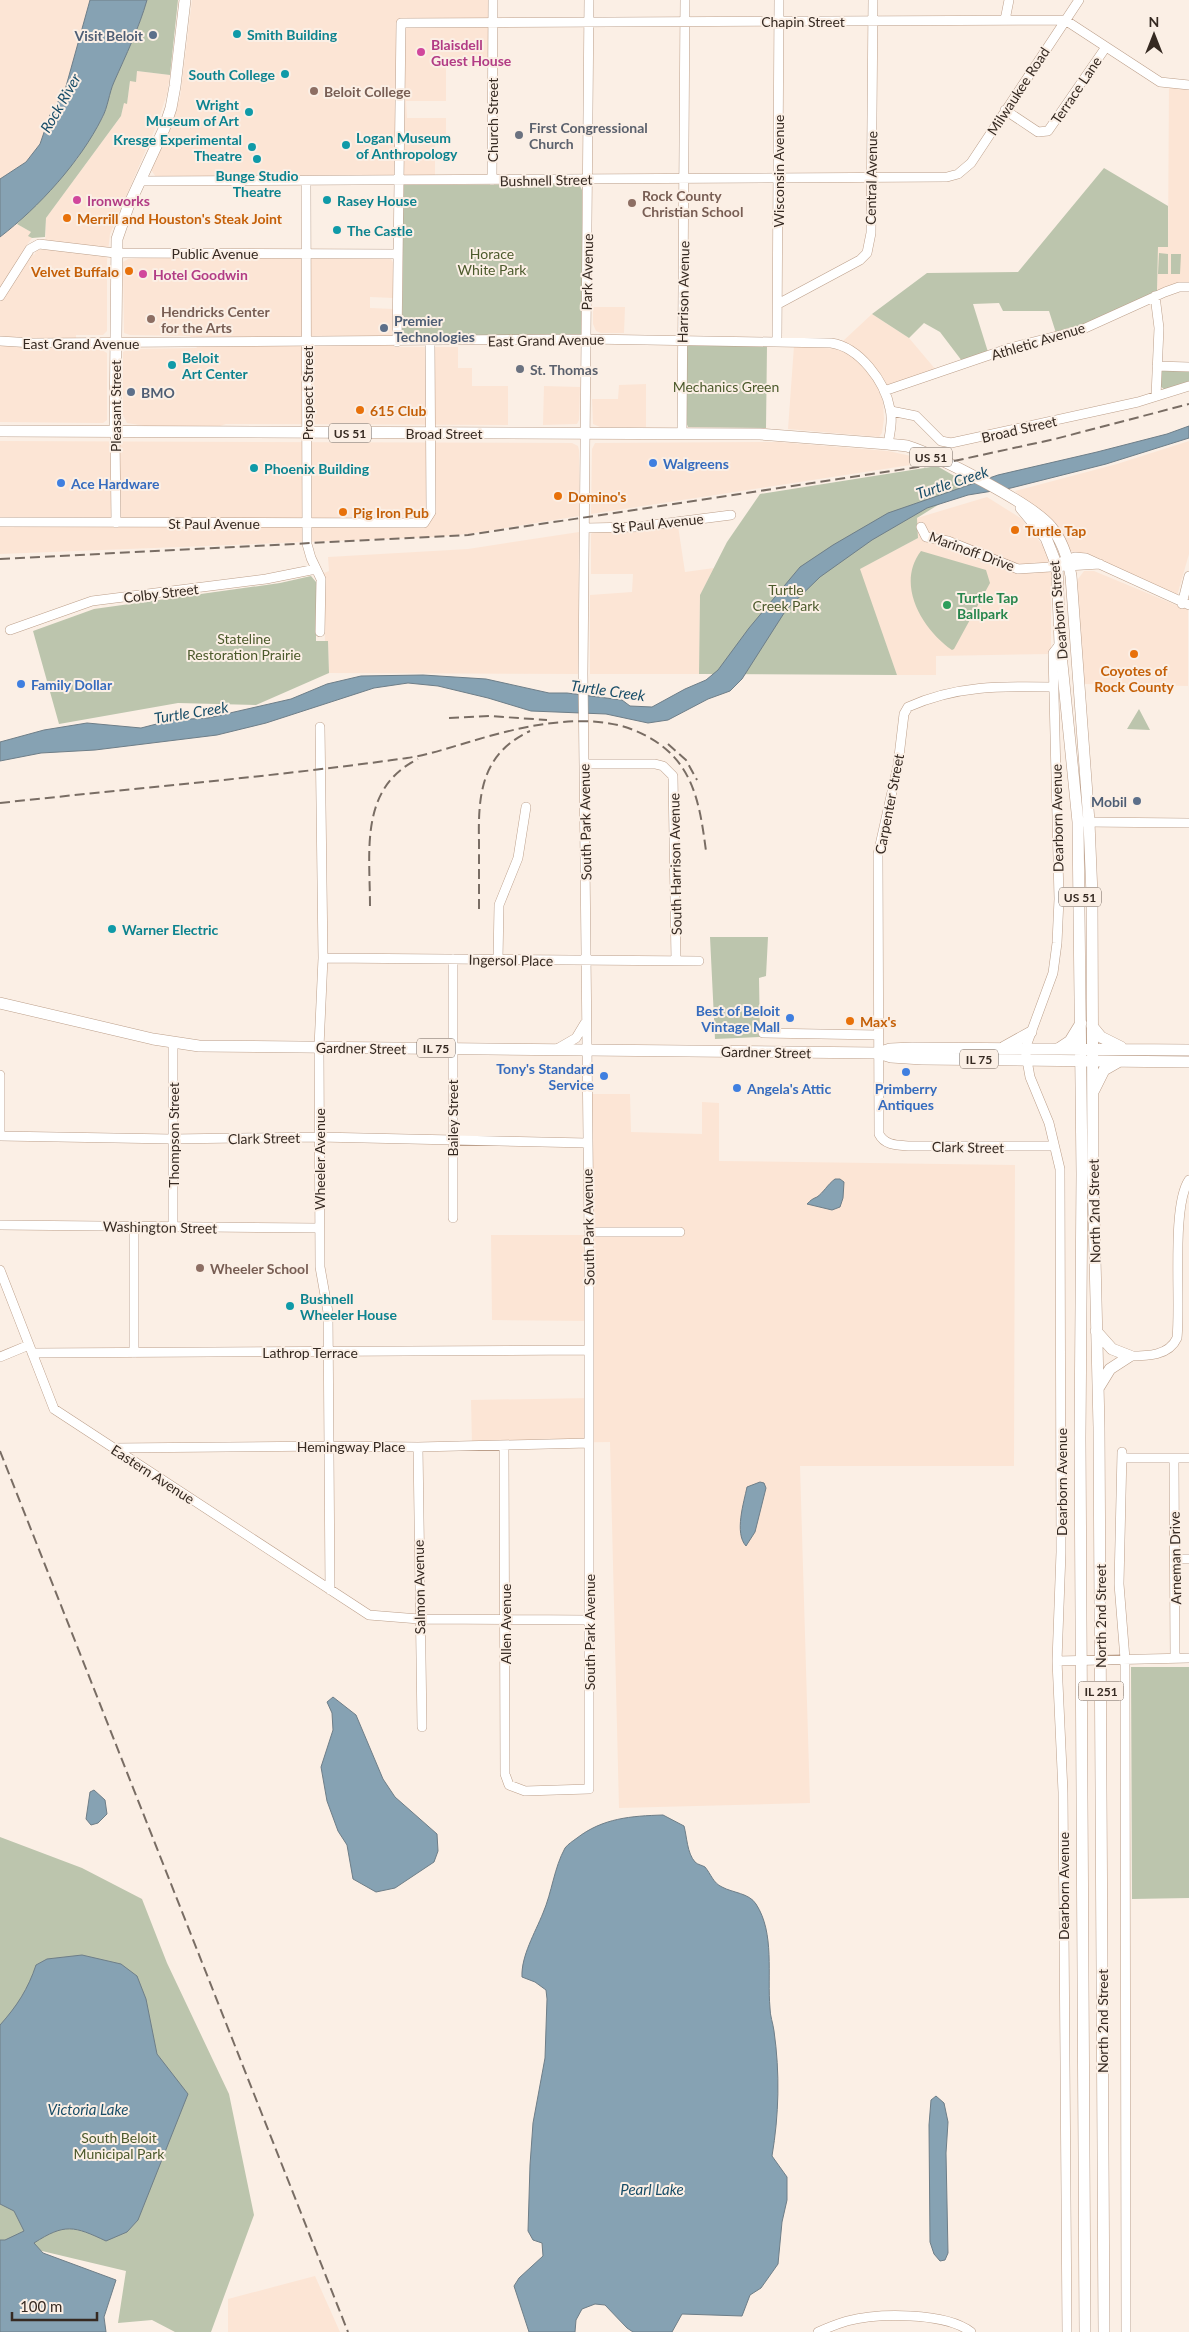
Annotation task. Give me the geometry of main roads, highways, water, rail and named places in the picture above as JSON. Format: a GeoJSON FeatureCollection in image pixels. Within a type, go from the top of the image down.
{"type":"FeatureCollection","features":[{"type":"Feature","properties":{"kind":"main road","name":"Pleasant Street"},"geometry":{"type":"LineString","coordinates":[[115,432],[115,253],[121,227],[164,129],[171,108],[176,86],[184,0]]}},
{"type":"Feature","properties":{"kind":"main road","name":"Broad Street"},"geometry":{"type":"LineString","coordinates":[[0,431],[779,435],[907,446],[972,477],[1008,497]]}},
{"type":"Feature","properties":{"kind":"main road","name":"Dearborn Street"},"geometry":{"type":"LineString","coordinates":[[1008,497],[1031,508],[1051,526],[1062,545],[1068,562],[1083,732],[1084,822]]}},
{"type":"Feature","properties":{"kind":"main road","name":"Dearborn Street"},"geometry":{"type":"LineString","coordinates":[[1008,497],[1030,517],[1046,538],[1057,566],[1060,644],[1070,734],[1084,822]]}},
{"type":"Feature","properties":{"kind":"main road","name":"US 51"},"geometry":{"type":"LineString","coordinates":[[1084,822],[1087,1055]]}},
{"type":"Feature","properties":{"kind":"main road","name":"Gardner Street"},"geometry":{"type":"LineString","coordinates":[[0,1003],[173,1043],[198,1046],[878,1053],[891,1057],[1025,1054],[1087,1055],[1127,1050],[1189,1050]]}},
{"type":"Feature","properties":{"kind":"main road"},"geometry":{"type":"LineString","coordinates":[[1081,1083],[1074,1072],[1058,1055],[1087,1025],[1104,1040],[1127,1050]]}},
{"type":"Feature","properties":{"kind":"main road"},"geometry":{"type":"LineString","coordinates":[[1001,1048],[1032,1029],[1037,1041],[1044,1049]]}},
{"type":"Feature","properties":{"kind":"main road","name":"Gardner Street"},"geometry":{"type":"LineString","coordinates":[[878,1053],[890,1049],[1001,1048],[1025,1054],[1044,1049],[1058,1055]]}},
{"type":"Feature","properties":{"kind":"main road","name":"Gardner Street"},"geometry":{"type":"LineString","coordinates":[[1087,1055],[1122,1061],[1189,1062]]}},
{"type":"Feature","properties":{"kind":"main road","name":"North 2nd Street"},"geometry":{"type":"LineString","coordinates":[[1085,2332],[1081,1661],[1081,1083],[1087,1055]]}},
{"type":"Feature","properties":{"kind":"main road","name":"North 2nd Street"},"geometry":{"type":"LineString","coordinates":[[1087,1055],[1093,1092],[1098,1388],[1104,2332]]}},
{"type":"Feature","properties":{"kind":"main road"},"geometry":{"type":"LineString","coordinates":[[1093,1092],[1104,1070],[1122,1061]]}},
{"type":"Feature","properties":{"kind":"main road"},"geometry":{"type":"LineString","coordinates":[[1096,1331],[1112,1349],[1130,1356],[1110,1369],[1098,1388]]}},
{"type":"Feature","properties":{"kind":"water","name":"Rock River"},"geometry":{"type":"Polygon","coordinates":[[[90,0],[147,0],[112,86],[104,114],[93,135],[44,198],[0,237],[0,179],[26,162],[40,144],[50,115],[65,90],[90,0]]]}},
{"type":"Feature","properties":{"kind":"water"},"geometry":{"type":"Polygon","coordinates":[[[1189,426],[1189,438],[1106,464],[1011,488],[968,495],[927,508],[872,540],[820,577],[786,610],[742,679],[730,691],[708,699],[668,720],[648,723],[606,714],[531,711],[438,686],[408,683],[374,688],[266,723],[217,735],[95,750],[41,753],[0,761],[0,742],[44,730],[87,723],[141,728],[172,720],[208,718],[291,699],[327,684],[361,676],[423,675],[486,679],[549,693],[567,693],[622,700],[630,706],[652,707],[706,680],[718,670],[749,628],[800,567],[888,513],[998,475],[1097,452],[1167,434],[1189,426]]]}},
{"type":"Feature","properties":{"kind":"water"},"geometry":{"type":"Polygon","coordinates":[[[835,1179],[840,1179],[844,1182],[843,1198],[840,1207],[832,1210],[807,1204],[819,1195],[835,1179]]]}},
{"type":"Feature","properties":{"kind":"water"},"geometry":{"type":"Polygon","coordinates":[[[760,1482],[764,1483],[766,1488],[755,1532],[746,1546],[742,1540],[740,1526],[747,1487],[760,1482]]]}},
{"type":"Feature","properties":{"kind":"water"},"geometry":{"type":"Polygon","coordinates":[[[333,1697],[356,1715],[383,1779],[395,1797],[437,1834],[438,1851],[434,1862],[395,1888],[376,1892],[353,1879],[347,1845],[338,1831],[327,1801],[321,1767],[333,1730],[332,1713],[327,1702],[333,1697]]]}},
{"type":"Feature","properties":{"kind":"water"},"geometry":{"type":"Polygon","coordinates":[[[94,1790],[105,1800],[107,1814],[98,1823],[91,1825],[86,1819],[90,1792],[94,1790]]]}},
{"type":"Feature","properties":{"kind":"water","name":"Pearl Lake"},"geometry":{"type":"Polygon","coordinates":[[[663,1815],[684,1826],[692,1858],[696,1863],[705,1867],[716,1883],[753,1900],[762,1915],[766,1928],[769,1955],[770,2011],[774,2028],[778,2078],[776,2125],[772,2156],[787,2177],[787,2200],[782,2222],[778,2264],[761,2288],[750,2295],[742,2316],[682,2314],[672,2332],[633,2332],[605,2305],[595,2304],[582,2309],[576,2320],[575,2332],[529,2332],[514,2286],[519,2278],[543,2256],[542,2243],[533,2240],[528,2231],[533,2123],[545,2058],[547,1999],[546,1990],[535,1982],[522,1977],[524,1961],[546,1905],[558,1864],[566,1847],[587,1831],[607,1822],[629,1817],[663,1815]]]}},
{"type":"Feature","properties":{"kind":"water","name":"Victoria Lake"},"geometry":{"type":"Polygon","coordinates":[[[82,1955],[121,1964],[137,1976],[146,1999],[157,2054],[188,2094],[138,2220],[127,2232],[106,2241],[86,2232],[70,2229],[54,2232],[34,2243],[43,2253],[116,2280],[104,2317],[106,2332],[0,2332],[0,2240],[5,2240],[24,2231],[14,2211],[0,2204],[0,2025],[21,1997],[36,1965],[47,1959],[82,1955]]]}},
{"type":"Feature","properties":{"kind":"water"},"geometry":{"type":"Polygon","coordinates":[[[936,2096],[944,2103],[948,2122],[946,2153],[948,2253],[945,2260],[940,2261],[934,2254],[930,2242],[929,2125],[931,2100],[936,2096]]]}},
{"type":"Feature","properties":{"kind":"railway"},"geometry":{"type":"LineString","coordinates":[[0,559],[468,535],[945,463],[1055,439],[1189,404]]}},
{"type":"Feature","properties":{"kind":"railway"},"geometry":{"type":"LineString","coordinates":[[449,718],[489,716],[547,720]]}},
{"type":"Feature","properties":{"kind":"railway"},"geometry":{"type":"LineString","coordinates":[[0,803],[356,765],[430,753],[530,726],[575,721],[596,722],[617,725],[636,731],[670,752],[681,766],[696,796],[706,851]]}},
{"type":"Feature","properties":{"kind":"railway"},"geometry":{"type":"LineString","coordinates":[[479,909],[479,825],[482,792],[486,778],[492,764],[501,751],[514,740],[530,731]]}},
{"type":"Feature","properties":{"kind":"railway"},"geometry":{"type":"LineString","coordinates":[[668,744],[686,760],[697,780]]}},
{"type":"Feature","properties":{"kind":"railway"},"geometry":{"type":"LineString","coordinates":[[370,906],[370,843],[372,823],[377,804],[386,786],[399,771],[418,759]]}},
{"type":"Feature","properties":{"kind":"railway"},"geometry":{"type":"LineString","coordinates":[[0,1451],[348,2332]]}},
{"type":"Feature","properties":{"kind":"place","name":"Smith Building"},"geometry":{"type":"Point","coordinates":[237,34]}},
{"type":"Feature","properties":{"kind":"place","name":"Visit Beloit"},"geometry":{"type":"Point","coordinates":[153,35]}},
{"type":"Feature","properties":{"kind":"place","name":"Blaisdell Guest House"},"geometry":{"type":"Point","coordinates":[421,52]}},
{"type":"Feature","properties":{"kind":"place","name":"South College"},"geometry":{"type":"Point","coordinates":[285,74]}},
{"type":"Feature","properties":{"kind":"place","name":"Beloit College"},"geometry":{"type":"Point","coordinates":[314,91]}},
{"type":"Feature","properties":{"kind":"place","name":"Wright Museum of Art"},"geometry":{"type":"Point","coordinates":[249,112]}},
{"type":"Feature","properties":{"kind":"place","name":"First Congressional Church"},"geometry":{"type":"Point","coordinates":[519,135]}},
{"type":"Feature","properties":{"kind":"place","name":"Logan Museum of Anthropology"},"geometry":{"type":"Point","coordinates":[346,145]}},
{"type":"Feature","properties":{"kind":"place","name":"Kresge Experimental Theatre"},"geometry":{"type":"Point","coordinates":[252,147]}},
{"type":"Feature","properties":{"kind":"place","name":"Bunge Studio Theatre"},"geometry":{"type":"Point","coordinates":[257,159]}},
{"type":"Feature","properties":{"kind":"place","name":"Ironworks"},"geometry":{"type":"Point","coordinates":[77,200]}},
{"type":"Feature","properties":{"kind":"place","name":"Rasey House"},"geometry":{"type":"Point","coordinates":[327,200]}},
{"type":"Feature","properties":{"kind":"place","name":"Rock County Christian School"},"geometry":{"type":"Point","coordinates":[632,203]}},
{"type":"Feature","properties":{"kind":"place","name":"Merrill and Houston's Steak Joint"},"geometry":{"type":"Point","coordinates":[67,218]}},
{"type":"Feature","properties":{"kind":"place","name":"The Castle"},"geometry":{"type":"Point","coordinates":[337,230]}},
{"type":"Feature","properties":{"kind":"place","name":"Velvet Buffalo"},"geometry":{"type":"Point","coordinates":[129,271]}},
{"type":"Feature","properties":{"kind":"place","name":"Hotel Goodwin"},"geometry":{"type":"Point","coordinates":[143,274]}},
{"type":"Feature","properties":{"kind":"place","name":"Hendricks Center for the Arts"},"geometry":{"type":"Point","coordinates":[151,319]}},
{"type":"Feature","properties":{"kind":"place","name":"Premier Technologies"},"geometry":{"type":"Point","coordinates":[384,328]}},
{"type":"Feature","properties":{"kind":"place","name":"Beloit Art Center"},"geometry":{"type":"Point","coordinates":[172,365]}},
{"type":"Feature","properties":{"kind":"place","name":"St. Thomas"},"geometry":{"type":"Point","coordinates":[520,369]}},
{"type":"Feature","properties":{"kind":"place","name":"BMO"},"geometry":{"type":"Point","coordinates":[131,392]}},
{"type":"Feature","properties":{"kind":"place","name":"615 Club"},"geometry":{"type":"Point","coordinates":[360,410]}},
{"type":"Feature","properties":{"kind":"place","name":"Walgreens"},"geometry":{"type":"Point","coordinates":[653,463]}},
{"type":"Feature","properties":{"kind":"place","name":"Phoenix Building"},"geometry":{"type":"Point","coordinates":[254,468]}},
{"type":"Feature","properties":{"kind":"place","name":"Ace Hardware"},"geometry":{"type":"Point","coordinates":[61,483]}},
{"type":"Feature","properties":{"kind":"place","name":"Domino's"},"geometry":{"type":"Point","coordinates":[558,496]}},
{"type":"Feature","properties":{"kind":"place","name":"Pig Iron Pub"},"geometry":{"type":"Point","coordinates":[343,512]}},
{"type":"Feature","properties":{"kind":"place","name":"Turtle Tap"},"geometry":{"type":"Point","coordinates":[1015,530]}},
{"type":"Feature","properties":{"kind":"place","name":"Turtle Tap Ballpark"},"geometry":{"type":"Point","coordinates":[947,605]}},
{"type":"Feature","properties":{"kind":"place","name":"Coyotes of Rock County"},"geometry":{"type":"Point","coordinates":[1134,654]}},
{"type":"Feature","properties":{"kind":"place","name":"Family Dollar"},"geometry":{"type":"Point","coordinates":[21,684]}},
{"type":"Feature","properties":{"kind":"place","name":"Mobil"},"geometry":{"type":"Point","coordinates":[1137,801]}},
{"type":"Feature","properties":{"kind":"place","name":"Warner Electric"},"geometry":{"type":"Point","coordinates":[112,929]}},
{"type":"Feature","properties":{"kind":"place","name":"Best of Beloit Vintage Mall"},"geometry":{"type":"Point","coordinates":[790,1018]}},
{"type":"Feature","properties":{"kind":"place","name":"Max's"},"geometry":{"type":"Point","coordinates":[850,1021]}},
{"type":"Feature","properties":{"kind":"place","name":"Primberry Antiques"},"geometry":{"type":"Point","coordinates":[906,1072]}},
{"type":"Feature","properties":{"kind":"place","name":"Tony's Standard Service"},"geometry":{"type":"Point","coordinates":[604,1076]}},
{"type":"Feature","properties":{"kind":"place","name":"Angela's Attic"},"geometry":{"type":"Point","coordinates":[737,1088]}},
{"type":"Feature","properties":{"kind":"place","name":"Wheeler School"},"geometry":{"type":"Point","coordinates":[200,1268]}},
{"type":"Feature","properties":{"kind":"place","name":"Bushnell Wheeler House"},"geometry":{"type":"Point","coordinates":[290,1306]}},
{"type":"Feature","properties":{"kind":"park label","name":"Horace White Park"},"geometry":{"type":"Point","coordinates":[492,262]}},
{"type":"Feature","properties":{"kind":"park label","name":"Mechanics Green"},"geometry":{"type":"Point","coordinates":[726,386]}},
{"type":"Feature","properties":{"kind":"park label","name":"Turtle Creek Park"},"geometry":{"type":"Point","coordinates":[786,598]}},
{"type":"Feature","properties":{"kind":"park label","name":"Stateline Restoration Prairie"},"geometry":{"type":"Point","coordinates":[244,646]}},
{"type":"Feature","properties":{"kind":"park label","name":"South Beloit Municipal Park"},"geometry":{"type":"Point","coordinates":[119,2146]}},
{"type":"Feature","properties":{"kind":"water label","name":"Turtle Creek"},"geometry":{"type":"Point","coordinates":[952,482]}},
{"type":"Feature","properties":{"kind":"water label","name":"Turtle Creek"},"geometry":{"type":"Point","coordinates":[608,690]}},
{"type":"Feature","properties":{"kind":"water label","name":"Turtle Creek"},"geometry":{"type":"Point","coordinates":[191,712]}}]}
